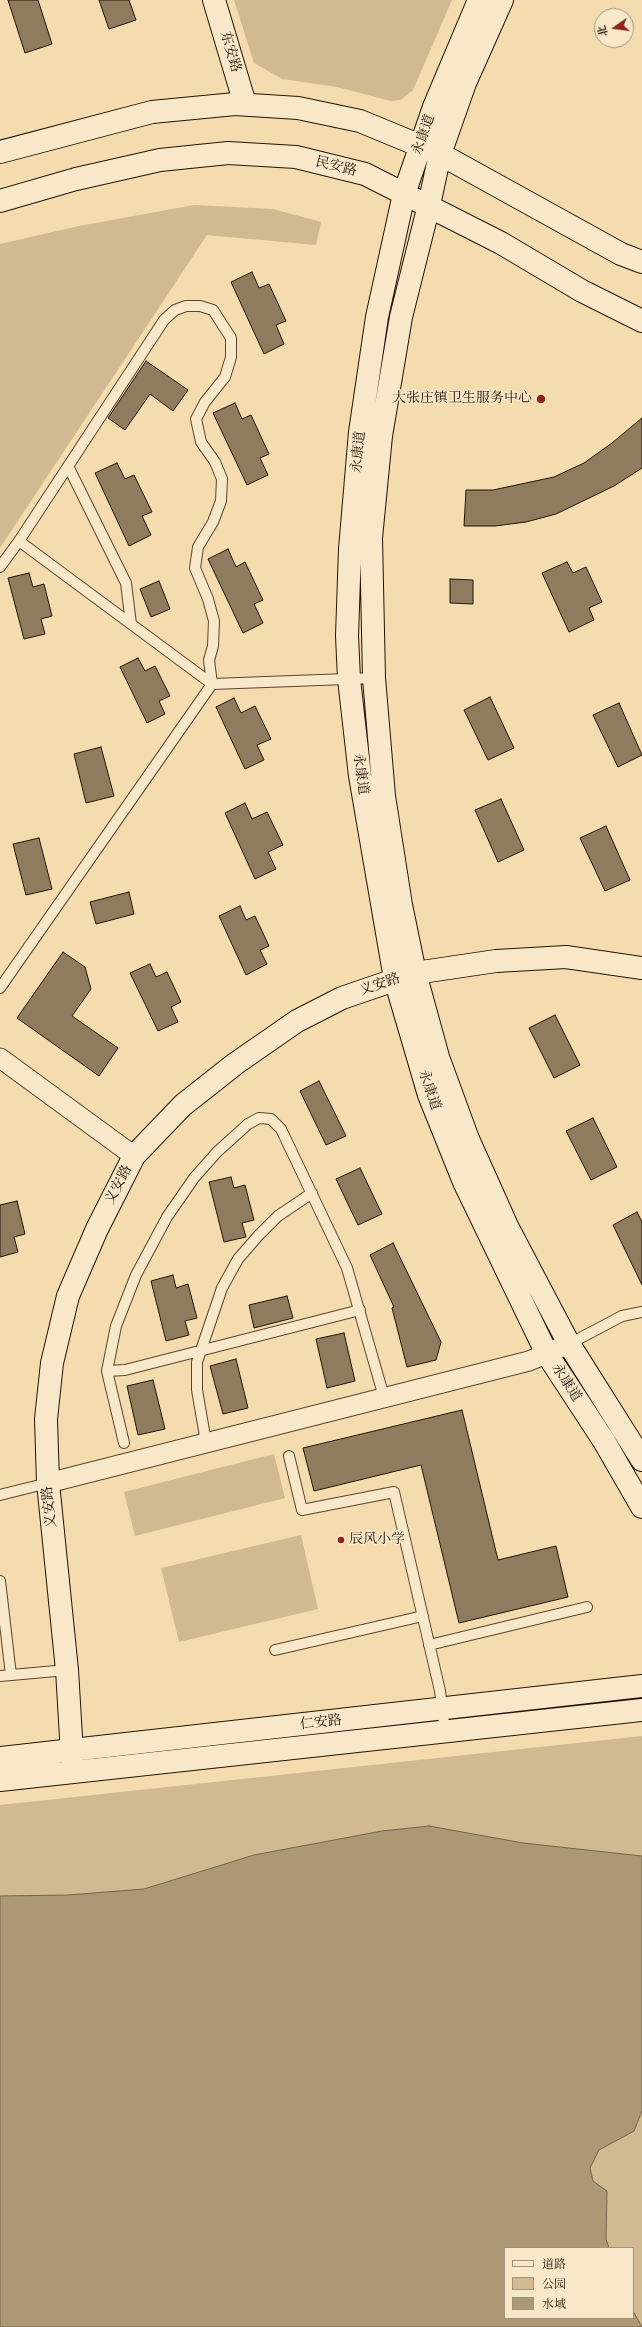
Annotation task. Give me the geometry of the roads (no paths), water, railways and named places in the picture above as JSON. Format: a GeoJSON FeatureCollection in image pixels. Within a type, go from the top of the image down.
{"type":"FeatureCollection","features":[{"type":"Feature","properties":{"kind":"street","name":"东安路"},"geometry":{"type":"LineString","coordinates":[[214,0],[245,104]]}},
{"type":"Feature","properties":{"kind":"street","name":"永康道"},"geometry":{"type":"LineString","coordinates":[[479,0],[434,107],[430,150],[430,205],[401,317],[381,436],[371,538],[374,678],[384,796],[401,906],[405,976],[438,1057],[468,1139],[507,1226],[570,1344],[642,1460]]}},
{"type":"Feature","properties":{"kind":"street","name":"永康道"},"geometry":{"type":"LineString","coordinates":[[502,0],[465,83],[430,150],[404,194],[377,317],[360,432],[350,549],[347,636],[349,679],[360,776],[405,976],[429,1096],[464,1182],[547,1354],[604,1441],[642,1507]]}},
{"type":"Feature","properties":{"kind":"street"},"geometry":{"type":"LineString","coordinates":[[0,152],[152,112],[245,104],[298,108],[360,121],[430,150],[621,254],[642,262]]}},
{"type":"Feature","properties":{"kind":"street","name":"民安路"},"geometry":{"type":"LineString","coordinates":[[0,201],[76,179],[160,160],[228,153],[296,157],[364,174],[430,205],[501,243],[582,291],[642,321]]}},
{"type":"Feature","properties":{"kind":"street","name":"义安路"},"geometry":{"type":"LineString","coordinates":[[73,1761],[67,1670],[48,1483],[46,1419],[52,1363],[68,1296],[97,1229],[134,1156],[183,1105],[235,1064],[297,1021],[342,998],[405,976],[496,961],[566,957],[642,968]]}},
{"type":"Feature","properties":{"kind":"street"},"geometry":{"type":"LineString","coordinates":[[0,1058],[134,1156]]}},
{"type":"Feature","properties":{"kind":"street"},"geometry":{"type":"LineString","coordinates":[[48,1483],[529,1361],[570,1344]]}},
{"type":"Feature","properties":{"kind":"street","name":"仁安路"},"geometry":{"type":"LineString","coordinates":[[0,1780],[73,1761],[442,1709],[642,1686]]}},
{"type":"Feature","properties":{"kind":"street","name":"仁安路"},"geometry":{"type":"LineString","coordinates":[[0,1758],[73,1761],[445,1732],[642,1710]]}},
{"type":"Feature","properties":{"kind":"lane"},"geometry":{"type":"LineString","coordinates":[[0,567],[19,541],[164,320],[175,310],[186,306],[200,306],[213,310],[231,338],[231,357],[225,377],[205,402],[196,419],[201,442],[215,462],[222,479],[221,501],[213,522],[198,547],[195,568],[208,599],[214,621],[213,646],[209,660],[212,684],[0,988]]}},
{"type":"Feature","properties":{"kind":"lane"},"geometry":{"type":"LineString","coordinates":[[68,466],[126,583],[131,624]]}},
{"type":"Feature","properties":{"kind":"lane"},"geometry":{"type":"LineString","coordinates":[[19,541],[212,684],[374,678]]}},
{"type":"Feature","properties":{"kind":"lane"},"geometry":{"type":"LineString","coordinates":[[124,1444],[107,1371],[116,1326],[136,1275],[166,1217],[194,1178],[217,1152],[248,1124],[259,1118],[271,1119],[281,1129],[347,1268],[384,1397]]}},
{"type":"Feature","properties":{"kind":"lane"},"geometry":{"type":"LineString","coordinates":[[206,1442],[197,1390],[197,1362],[222,1288],[238,1259],[278,1216],[312,1192]]}},
{"type":"Feature","properties":{"kind":"lane"},"geometry":{"type":"LineString","coordinates":[[107,1371],[125,1370],[360,1310]]}},
{"type":"Feature","properties":{"kind":"lane"},"geometry":{"type":"LineString","coordinates":[[570,1344],[622,1316],[642,1312]]}},
{"type":"Feature","properties":{"kind":"lane"},"geometry":{"type":"LineString","coordinates":[[289,1456],[302,1510],[394,1492],[423,1616],[442,1709],[445,1732]]}},
{"type":"Feature","properties":{"kind":"lane"},"geometry":{"type":"LineString","coordinates":[[0,1495],[48,1483]]}},
{"type":"Feature","properties":{"kind":"lane"},"geometry":{"type":"LineString","coordinates":[[0,1581],[11,1675]]}},
{"type":"Feature","properties":{"kind":"lane"},"geometry":{"type":"LineString","coordinates":[[429,1645],[587,1607]]}},
{"type":"Feature","properties":{"kind":"lane"},"geometry":{"type":"LineString","coordinates":[[275,1650],[423,1616]]}},
{"type":"Feature","properties":{"kind":"lane"},"geometry":{"type":"LineString","coordinates":[[0,1676],[67,1670]]}},
{"type":"Feature","properties":{"kind":"water"},"geometry":{"type":"Polygon","coordinates":[[[429,1826],[523,1843],[642,1856],[642,2111],[634,2131],[599,2150],[590,2168],[593,2181],[607,2191],[606,2239],[609,2247],[504,2247],[504,2319],[634,2319],[634,2313],[642,2327],[0,2327],[0,1896],[68,1895],[144,1889],[254,1855],[382,1831],[429,1826]]]}},
{"type":"Feature","properties":{"kind":"place","name":"大张庄镇卫生服务中心"},"geometry":{"type":"Point","coordinates":[541,399]}},
{"type":"Feature","properties":{"kind":"place","name":"辰风小学"},"geometry":{"type":"Point","coordinates":[341,1540]}}]}
